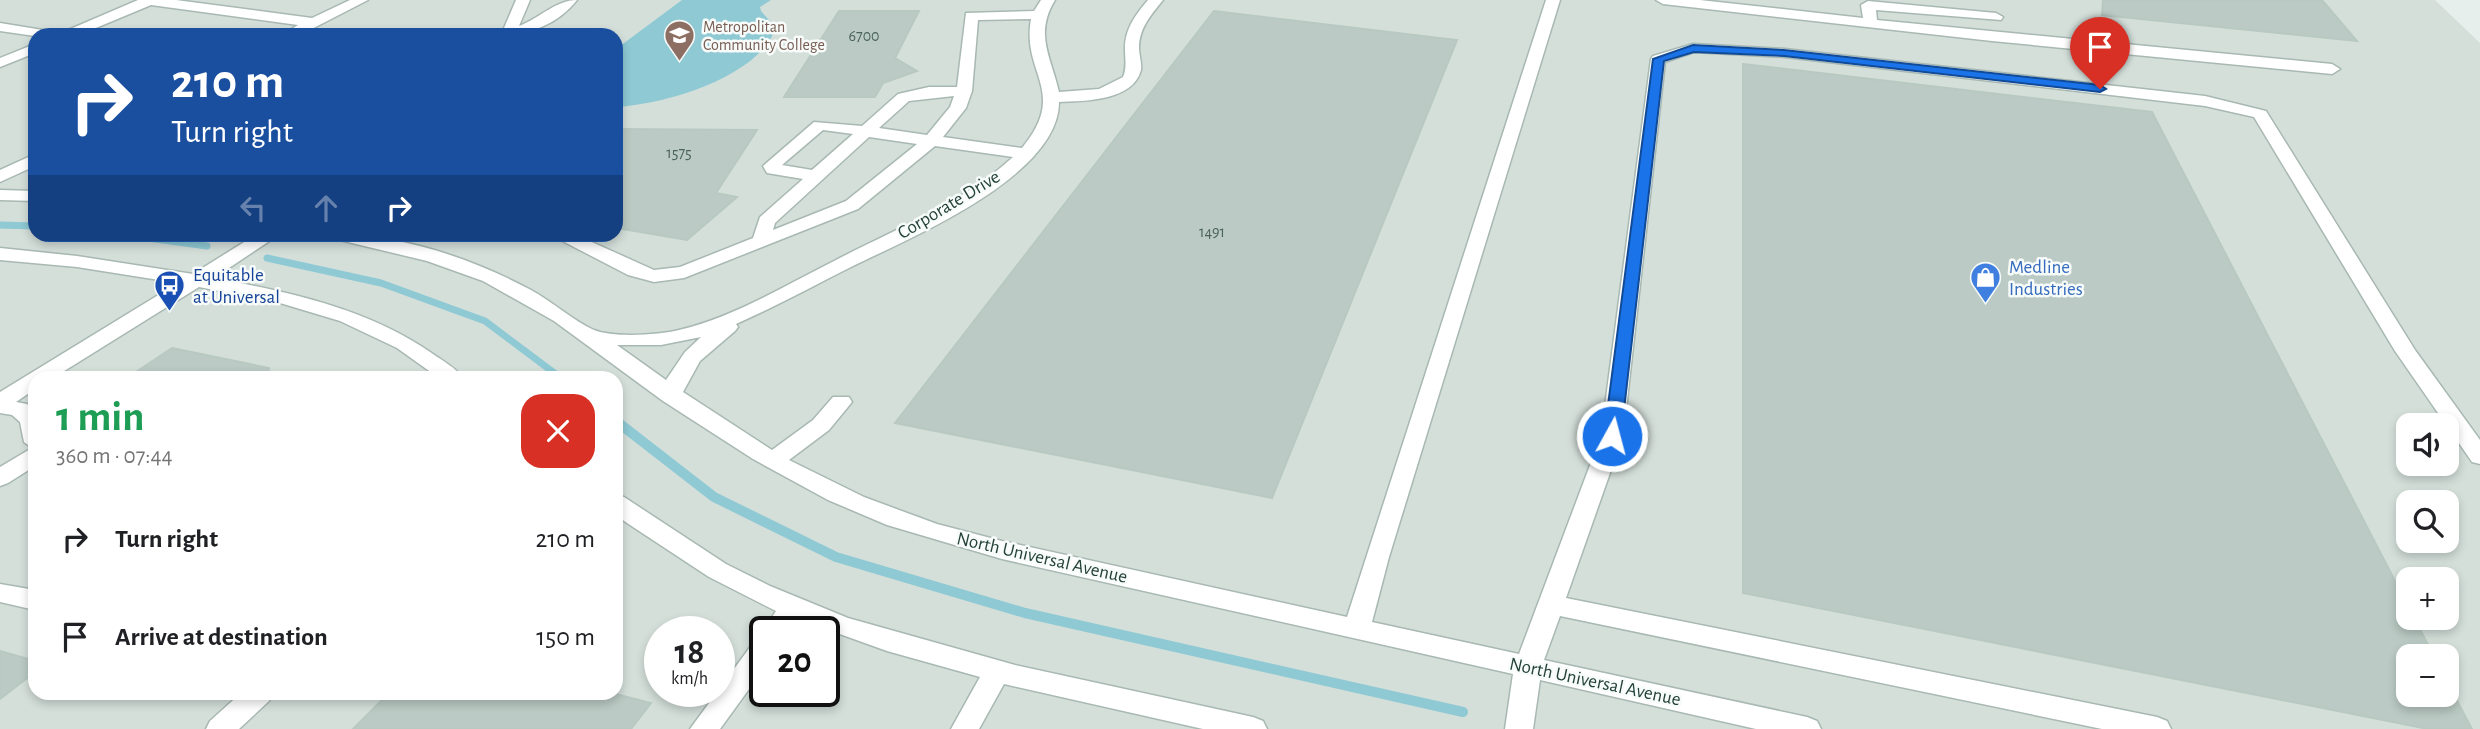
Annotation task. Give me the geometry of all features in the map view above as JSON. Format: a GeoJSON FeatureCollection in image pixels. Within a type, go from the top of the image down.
{"type":"FeatureCollection","features":[{"type":"Feature","properties":{"kind":"street"},"geometry":{"type":"LineString","coordinates":[[83,28],[149,0],[314,23]]}},
{"type":"Feature","properties":{"kind":"street"},"geometry":{"type":"LineString","coordinates":[[304,28],[361,0]]}},
{"type":"Feature","properties":{"kind":"street"},"geometry":{"type":"LineString","coordinates":[[511,28],[523,0]]}},
{"type":"Feature","properties":{"kind":"street"},"geometry":{"type":"LineString","coordinates":[[527,28],[557,14],[570,0]]}},
{"type":"Feature","properties":{"kind":"street"},"geometry":{"type":"LineString","coordinates":[[1048,0],[1038,15],[1035,33],[1054,97],[1101,94],[1127,81],[1133,72],[1132,49],[1137,27],[1156,0]]}},
{"type":"Feature","properties":{"kind":"street"},"geometry":{"type":"LineString","coordinates":[[1357,629],[1553,0]]}},
{"type":"Feature","properties":{"kind":"street"},"geometry":{"type":"LineString","coordinates":[[1663,0],[1807,11],[1871,24],[2332,69]]}},
{"type":"Feature","properties":{"kind":"street"},"geometry":{"type":"LineString","coordinates":[[1708,0],[1733,2]]}},
{"type":"Feature","properties":{"kind":"street"},"geometry":{"type":"LineString","coordinates":[[1786,2],[1807,11],[1827,7]]}},
{"type":"Feature","properties":{"kind":"street"},"geometry":{"type":"LineString","coordinates":[[1871,24],[1868,5],[1996,18]]}},
{"type":"Feature","properties":{"kind":"street"},"geometry":{"type":"LineString","coordinates":[[575,242],[635,271],[654,276],[684,272],[852,205],[932,140],[958,108],[964,91],[971,16],[1038,15]]}},
{"type":"Feature","properties":{"kind":"street"},"geometry":{"type":"LineString","coordinates":[[0,27],[28,31]]}},
{"type":"Feature","properties":{"kind":"street"},"geometry":{"type":"LineString","coordinates":[[0,37],[19,30]]}},
{"type":"Feature","properties":{"kind":"street"},"geometry":{"type":"LineString","coordinates":[[1519,729],[1528,667],[1612,436],[1658,59],[1693,48],[1784,53],[2137,93],[2205,101],[2260,114],[2404,351],[2480,457]]}},
{"type":"Feature","properties":{"kind":"street"},"geometry":{"type":"LineString","coordinates":[[0,63],[28,51]]}},
{"type":"Feature","properties":{"kind":"street"},"geometry":{"type":"LineString","coordinates":[[761,242],[766,221],[904,97],[929,92],[964,91]]}},
{"type":"Feature","properties":{"kind":"street","name":"Corporate Drive"},"geometry":{"type":"LineString","coordinates":[[671,396],[676,377],[713,336],[756,308],[933,218],[979,191],[1027,154],[1046,129],[1053,113],[1054,97]]}},
{"type":"Feature","properties":{"kind":"street"},"geometry":{"type":"LineString","coordinates":[[816,176],[773,169],[771,166],[820,125],[1027,154]]}},
{"type":"Feature","properties":{"kind":"street"},"geometry":{"type":"LineString","coordinates":[[0,177],[28,163]]}},
{"type":"Feature","properties":{"kind":"street"},"geometry":{"type":"LineString","coordinates":[[0,195],[28,196]]}},
{"type":"Feature","properties":{"kind":"street"},"geometry":{"type":"LineString","coordinates":[[49,371],[258,242]]}},
{"type":"Feature","properties":{"kind":"street","name":"North Universal Avenue"},"geometry":{"type":"LineString","coordinates":[[372,242],[488,276],[522,294],[586,335],[671,396],[773,461],[811,482],[914,526],[1002,550],[1807,729]]}},
{"type":"Feature","properties":{"kind":"street"},"geometry":{"type":"LineString","coordinates":[[0,268],[10,254],[61,258],[195,280],[303,304],[349,318],[403,343],[442,371]]}},
{"type":"Feature","properties":{"kind":"street","name":"Corporate Drive"},"geometry":{"type":"LineString","coordinates":[[586,335],[624,341],[660,339],[684,335],[756,308]]}},
{"type":"Feature","properties":{"kind":"street"},"geometry":{"type":"LineString","coordinates":[[0,404],[28,385]]}},
{"type":"Feature","properties":{"kind":"street"},"geometry":{"type":"LineString","coordinates":[[773,461],[821,425],[841,402]]}},
{"type":"Feature","properties":{"kind":"street"},"geometry":{"type":"LineString","coordinates":[[0,404],[19,409],[28,416]]}},
{"type":"Feature","properties":{"kind":"street"},"geometry":{"type":"LineString","coordinates":[[0,478],[28,460]]}},
{"type":"Feature","properties":{"kind":"street"},"geometry":{"type":"LineString","coordinates":[[623,508],[706,565],[793,607],[880,638],[998,670],[1253,729]]}},
{"type":"Feature","properties":{"kind":"street"},"geometry":{"type":"LineString","coordinates":[[0,593],[28,599]]}},
{"type":"Feature","properties":{"kind":"street"},"geometry":{"type":"LineString","coordinates":[[1550,604],[2157,729]]}},
{"type":"Feature","properties":{"kind":"street"},"geometry":{"type":"LineString","coordinates":[[787,616],[793,607]]}},
{"type":"Feature","properties":{"kind":"street"},"geometry":{"type":"LineString","coordinates":[[704,729],[749,668]]}},
{"type":"Feature","properties":{"kind":"street"},"geometry":{"type":"LineString","coordinates":[[965,729],[998,670]]}},
{"type":"Feature","properties":{"kind":"street"},"geometry":{"type":"LineString","coordinates":[[220,729],[251,700]]}},
{"type":"Feature","properties":{"kind":"shaded area"},"geometry":{"type":"Polygon","coordinates":[[[0,0],[2435,0],[2480,43],[2480,729],[0,729],[0,0]]]}},
{"type":"Feature","properties":{"kind":"water"},"geometry":{"type":"Polygon","coordinates":[[[682,0],[771,0],[760,7],[776,28],[766,46],[730,74],[683,94],[623,106],[623,44],[682,0]]]}},
{"type":"Feature","properties":{"kind":"building"},"geometry":{"type":"Polygon","coordinates":[[[2103,0],[2322,0],[2357,41],[2102,15],[2103,0]]]}},
{"type":"Feature","properties":{"kind":"building"},"geometry":{"type":"Polygon","coordinates":[[[839,11],[919,11],[895,58],[917,71],[883,83],[875,97],[784,97],[839,11]]]}},
{"type":"Feature","properties":{"kind":"building"},"geometry":{"type":"Polygon","coordinates":[[[1214,11],[1457,40],[1272,498],[895,423],[1214,11]]]}},
{"type":"Feature","properties":{"kind":"building"},"geometry":{"type":"Polygon","coordinates":[[[1743,64],[2152,112],[2396,583],[2396,630],[2420,630],[2428,644],[2396,644],[2396,707],[2459,707],[2459,704],[2472,729],[2428,729],[1743,593],[1743,64]]]}},
{"type":"Feature","properties":{"kind":"building"},"geometry":{"type":"Polygon","coordinates":[[[623,129],[757,130],[716,193],[737,197],[687,240],[623,229],[623,129]]]}},
{"type":"Feature","properties":{"kind":"building"},"geometry":{"type":"Polygon","coordinates":[[[172,348],[269,368],[269,371],[138,371],[172,348]]]}},
{"type":"Feature","properties":{"kind":"building"},"geometry":{"type":"Polygon","coordinates":[[[0,651],[28,659],[28,677],[0,699],[0,651]]]}},
{"type":"Feature","properties":{"kind":"building"},"geometry":{"type":"Polygon","coordinates":[[[623,696],[644,701],[644,707],[648,707],[631,729],[353,729],[382,700],[623,700],[623,696]]]}},
{"type":"Feature","properties":{"kind":"waterway"},"geometry":{"type":"LineString","coordinates":[[0,225],[28,226]]}},
{"type":"Feature","properties":{"kind":"waterway"},"geometry":{"type":"LineString","coordinates":[[178,242],[207,246]]}},
{"type":"Feature","properties":{"kind":"waterway"},"geometry":{"type":"LineString","coordinates":[[267,258],[381,283],[485,321],[552,371]]}},
{"type":"Feature","properties":{"kind":"waterway"},"geometry":{"type":"LineString","coordinates":[[623,426],[714,497],[836,557],[1025,613],[1463,712]]}},
{"type":"Feature","properties":{"kind":"place","name":"Metropolitan Community College"},"geometry":{"type":"Point","coordinates":[680,63]}},
{"type":"Feature","properties":{"kind":"place","name":"Medline Industries"},"geometry":{"type":"Point","coordinates":[1986,305]}},
{"type":"Feature","properties":{"kind":"place","name":"Equitable at Universal"},"geometry":{"type":"Point","coordinates":[170,313]}},
{"type":"Feature","properties":{"kind":"route"},"geometry":{"type":"LineString","coordinates":[[1612,436],[1658,59],[1693,48],[1784,53],[2100,89]]}}]}
